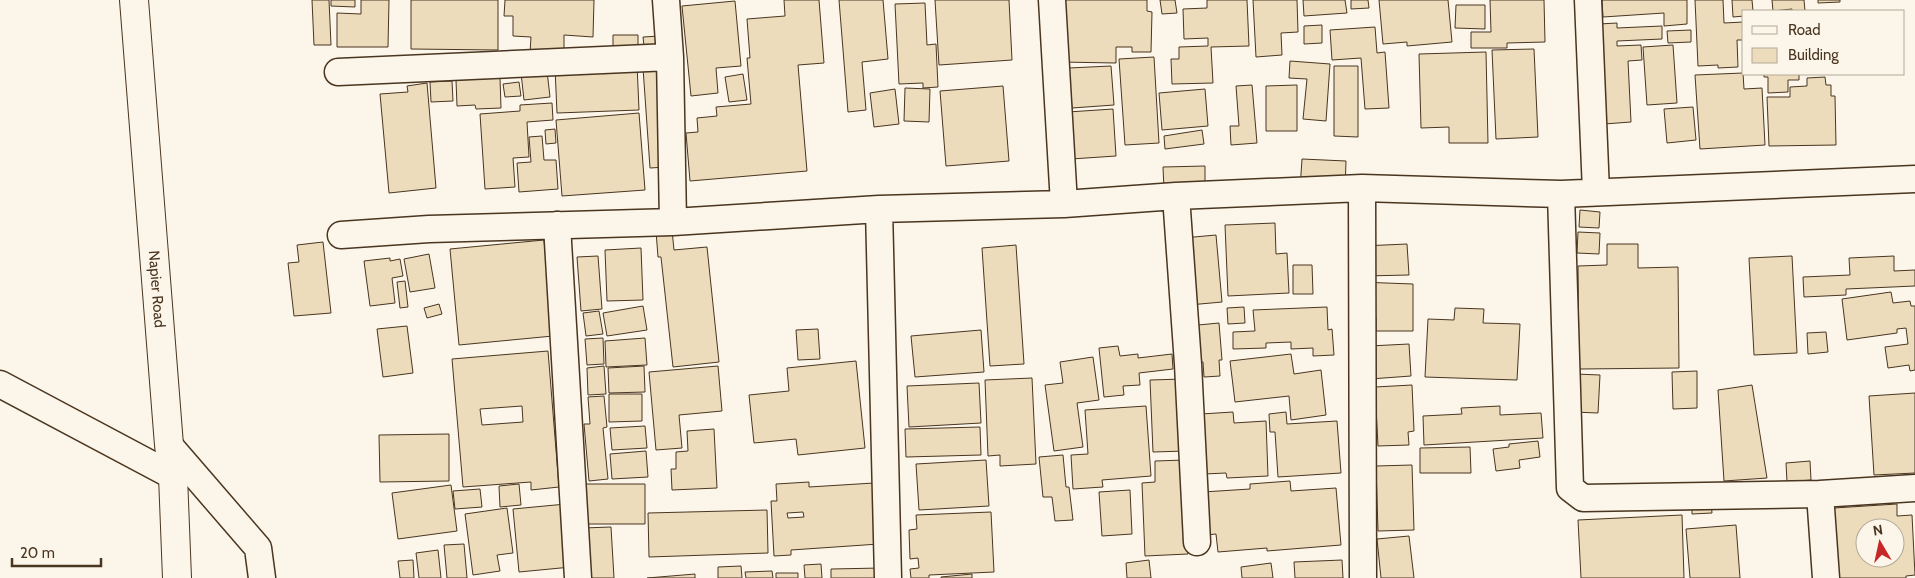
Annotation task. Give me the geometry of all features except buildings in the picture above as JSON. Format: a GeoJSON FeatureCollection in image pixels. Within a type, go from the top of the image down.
{"type":"FeatureCollection","features":[{"type":"Feature","properties":{"kind":"street","name":"Napier Road"},"geometry":{"type":"LineString","coordinates":[[134,0],[173,476],[177,578]]}},
{"type":"Feature","properties":{"kind":"street"},"geometry":{"type":"LineString","coordinates":[[666,0],[670,57],[673,222]]}},
{"type":"Feature","properties":{"kind":"street"},"geometry":{"type":"LineString","coordinates":[[1052,0],[1064,204]]}},
{"type":"Feature","properties":{"kind":"street"},"geometry":{"type":"LineString","coordinates":[[1588,0],[1596,192]]}},
{"type":"Feature","properties":{"kind":"street"},"geometry":{"type":"LineString","coordinates":[[338,72],[670,57]]}},
{"type":"Feature","properties":{"kind":"street"},"geometry":{"type":"LineString","coordinates":[[341,235],[429,229],[673,222],[880,209],[1064,204],[1176,196],[1362,188],[1560,194],[1915,179]]}},
{"type":"Feature","properties":{"kind":"street"},"geometry":{"type":"LineString","coordinates":[[1362,188],[1363,578]]}},
{"type":"Feature","properties":{"kind":"street"},"geometry":{"type":"LineString","coordinates":[[1560,194],[1570,488],[1583,498],[1820,494],[1915,488]]}},
{"type":"Feature","properties":{"kind":"street"},"geometry":{"type":"LineString","coordinates":[[1176,196],[1188,364],[1197,542]]}},
{"type":"Feature","properties":{"kind":"street"},"geometry":{"type":"LineString","coordinates":[[880,209],[888,578]]}},
{"type":"Feature","properties":{"kind":"street"},"geometry":{"type":"LineString","coordinates":[[557,225],[578,578]]}},
{"type":"Feature","properties":{"kind":"street"},"geometry":{"type":"LineString","coordinates":[[0,384],[173,476]]}},
{"type":"Feature","properties":{"kind":"street"},"geometry":{"type":"LineString","coordinates":[[169,445],[258,548],[262,578]]}},
{"type":"Feature","properties":{"kind":"street"},"geometry":{"type":"LineString","coordinates":[[1820,494],[1826,578]]}}]}
